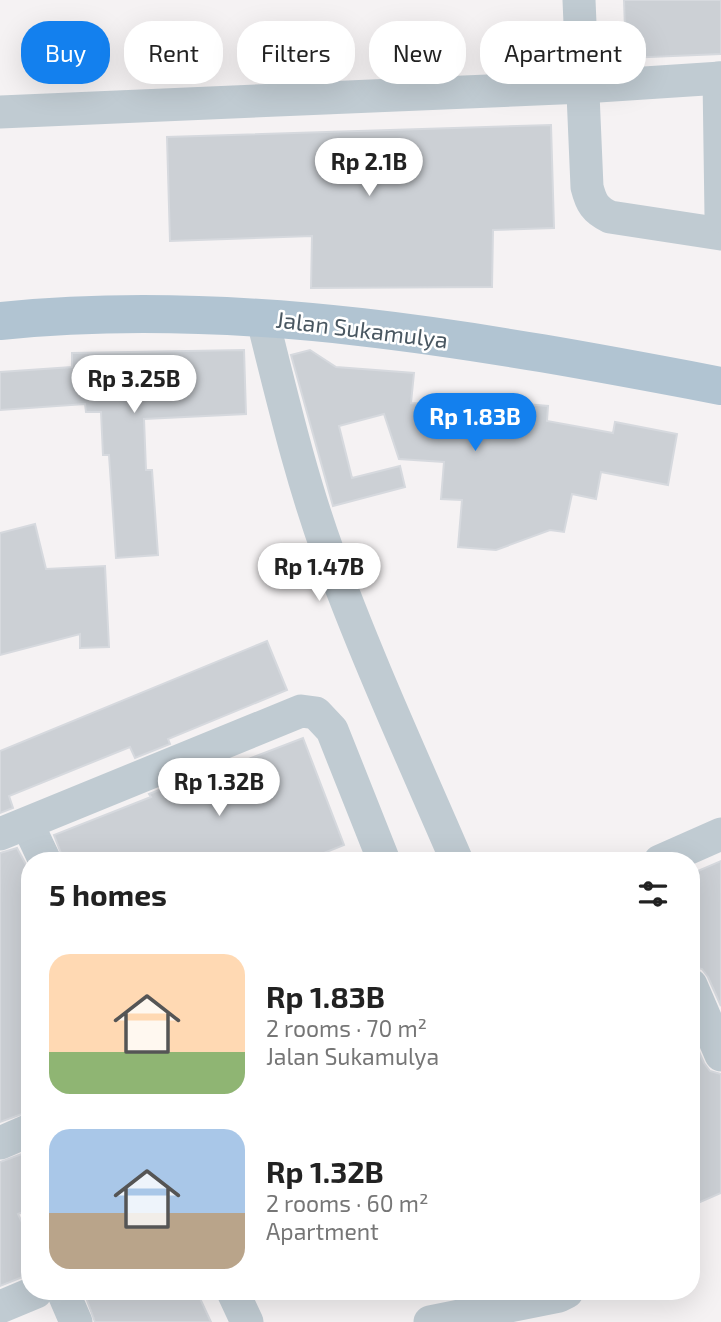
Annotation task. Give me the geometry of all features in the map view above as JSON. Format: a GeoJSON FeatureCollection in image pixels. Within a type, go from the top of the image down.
{"type":"FeatureCollection","features":[{"type":"Feature","properties":{"kind":"main road","name":"Jalan Sukamulya"},"geometry":{"type":"LineString","coordinates":[[0,321],[145,312],[262,317],[518,348],[721,386]]}},
{"type":"Feature","properties":{"kind":"street"},"geometry":{"type":"LineString","coordinates":[[579,0],[587,187],[591,202],[599,211],[610,217],[721,234]]}},
{"type":"Feature","properties":{"kind":"street"},"geometry":{"type":"LineString","coordinates":[[0,112],[720,78],[721,216]]}},
{"type":"Feature","properties":{"kind":"street"},"geometry":{"type":"LineString","coordinates":[[262,317],[298,459],[328,551],[368,655],[453,852]]}},
{"type":"Feature","properties":{"kind":"street"},"geometry":{"type":"LineString","coordinates":[[37,852],[14,830],[301,711],[316,713],[332,730],[371,852]]}},
{"type":"Feature","properties":{"kind":"street"},"geometry":{"type":"LineString","coordinates":[[680,852],[721,834]]}},
{"type":"Feature","properties":{"kind":"street"},"geometry":{"type":"LineString","coordinates":[[702,986],[721,1055]]}},
{"type":"Feature","properties":{"kind":"street"},"geometry":{"type":"LineString","coordinates":[[0,1143],[21,1134]]}},
{"type":"Feature","properties":{"kind":"street"},"geometry":{"type":"LineString","coordinates":[[0,1307],[21,1298]]}},
{"type":"Feature","properties":{"kind":"street"},"geometry":{"type":"LineString","coordinates":[[66,1300],[76,1322]]}},
{"type":"Feature","properties":{"kind":"street"},"geometry":{"type":"LineString","coordinates":[[237,1300],[247,1322]]}},
{"type":"Feature","properties":{"kind":"street"},"geometry":{"type":"LineString","coordinates":[[430,1322],[539,1300]]}},
{"type":"Feature","properties":{"kind":"building"},"geometry":{"type":"Polygon","coordinates":[[[624,0],[721,0],[721,54],[646,57],[646,21],[625,21],[624,0]]]}},
{"type":"Feature","properties":{"kind":"building"},"geometry":{"type":"Polygon","coordinates":[[[551,125],[554,228],[493,230],[492,287],[311,288],[312,236],[170,241],[167,137],[551,125]]]}},
{"type":"Feature","properties":{"kind":"building"},"geometry":{"type":"Polygon","coordinates":[[[244,350],[246,414],[144,419],[146,470],[152,470],[158,555],[116,558],[109,455],[103,455],[101,412],[86,412],[85,404],[0,410],[0,372],[72,367],[72,353],[244,350]]]}},
{"type":"Feature","properties":{"kind":"building"},"geometry":{"type":"Polygon","coordinates":[[[310,350],[336,367],[414,373],[411,403],[424,404],[424,410],[513,418],[514,403],[548,406],[547,421],[613,433],[615,422],[677,434],[668,485],[601,472],[596,499],[572,494],[564,532],[550,530],[496,550],[458,547],[462,500],[441,499],[444,462],[399,459],[384,414],[339,426],[352,478],[400,466],[405,487],[333,506],[291,355],[310,350]]]}},
{"type":"Feature","properties":{"kind":"building"},"geometry":{"type":"Polygon","coordinates":[[[35,524],[46,569],[105,566],[109,647],[80,648],[80,634],[0,655],[0,533],[35,524]]]}},
{"type":"Feature","properties":{"kind":"building"},"geometry":{"type":"Polygon","coordinates":[[[267,641],[287,690],[168,739],[170,744],[135,758],[130,747],[9,796],[13,808],[0,813],[0,751],[267,641]]]}},
{"type":"Feature","properties":{"kind":"building"},"geometry":{"type":"Polygon","coordinates":[[[303,738],[344,845],[326,852],[61,852],[54,835],[151,797],[149,794],[184,780],[186,783],[303,738]]]}},
{"type":"Feature","properties":{"kind":"building"},"geometry":{"type":"Polygon","coordinates":[[[17,848],[21,855],[21,1114],[0,1122],[0,853],[17,848]]]}},
{"type":"Feature","properties":{"kind":"building"},"geometry":{"type":"Polygon","coordinates":[[[721,861],[721,1006],[708,977],[700,968],[700,870],[721,861]]]}},
{"type":"Feature","properties":{"kind":"building"},"geometry":{"type":"Polygon","coordinates":[[[700,1054],[710,1071],[721,1074],[721,1193],[700,1202],[700,1054]]]}},
{"type":"Feature","properties":{"kind":"building"},"geometry":{"type":"Polygon","coordinates":[[[21,1154],[21,1213],[18,1214],[21,1220],[21,1278],[0,1286],[0,1162],[21,1154]]]}},
{"type":"Feature","properties":{"kind":"building"},"geometry":{"type":"Polygon","coordinates":[[[87,1300],[201,1300],[211,1322],[95,1322],[87,1300]]]}}]}
